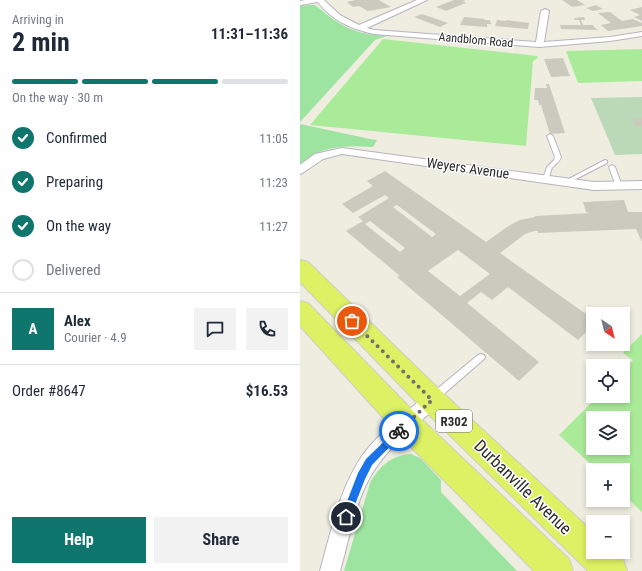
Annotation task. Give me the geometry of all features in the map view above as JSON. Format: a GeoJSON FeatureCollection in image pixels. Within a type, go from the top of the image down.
{"type":"FeatureCollection","features":[{"type":"Feature","properties":{"kind":"main road","name":"Durbanville Avenue"},"geometry":{"type":"LineString","coordinates":[[300,268],[432,400],[611,571]]}},
{"type":"Feature","properties":{"kind":"main road","name":"R302"},"geometry":{"type":"LineString","coordinates":[[300,310],[407,424],[557,571]]}},
{"type":"Feature","properties":{"kind":"street"},"geometry":{"type":"LineString","coordinates":[[300,3],[320,0]]}},
{"type":"Feature","properties":{"kind":"street","name":"Aandblom Road"},"geometry":{"type":"LineString","coordinates":[[320,0],[330,10],[349,24],[374,32],[539,45],[584,42],[642,34]]}},
{"type":"Feature","properties":{"kind":"street"},"geometry":{"type":"LineString","coordinates":[[360,28],[423,0]]}},
{"type":"Feature","properties":{"kind":"street"},"geometry":{"type":"LineString","coordinates":[[539,45],[545,11]]}},
{"type":"Feature","properties":{"kind":"street","name":"Weyers Avenue"},"geometry":{"type":"LineString","coordinates":[[300,170],[319,156],[342,150],[594,186],[642,185]]}},
{"type":"Feature","properties":{"kind":"street"},"geometry":{"type":"LineString","coordinates":[[330,571],[350,503],[361,476],[369,462],[432,400]]}},
{"type":"Feature","properties":{"kind":"lane"},"geometry":{"type":"LineString","coordinates":[[546,179],[550,167],[557,161],[558,157],[550,136]]}},
{"type":"Feature","properties":{"kind":"lane"},"geometry":{"type":"LineString","coordinates":[[566,182],[606,162]]}},
{"type":"Feature","properties":{"kind":"lane"},"geometry":{"type":"LineString","coordinates":[[612,167],[619,186]]}},
{"type":"Feature","properties":{"kind":"lane"},"geometry":{"type":"LineString","coordinates":[[432,400],[481,357]]}},
{"type":"Feature","properties":{"kind":"green space"},"geometry":{"type":"Polygon","coordinates":[[[315,5],[340,24],[348,28],[365,33],[387,36],[375,40],[300,122],[300,6],[315,5]]]}},
{"type":"Feature","properties":{"kind":"green space"},"geometry":{"type":"Polygon","coordinates":[[[383,39],[537,56],[538,58],[533,61],[526,146],[310,125],[383,39]]]}},
{"type":"Feature","properties":{"kind":"green space"},"geometry":{"type":"Polygon","coordinates":[[[642,49],[642,81],[578,83],[566,51],[642,49]]]}},
{"type":"Feature","properties":{"kind":"green space"},"geometry":{"type":"Polygon","coordinates":[[[642,97],[642,154],[615,155],[591,98],[642,97]]]}},
{"type":"Feature","properties":{"kind":"green space"},"geometry":{"type":"Polygon","coordinates":[[[300,124],[377,140],[373,147],[352,146],[325,150],[316,153],[300,164],[300,124]]]}},
{"type":"Feature","properties":{"kind":"green space"},"geometry":{"type":"Polygon","coordinates":[[[642,334],[642,512],[630,501],[630,463],[589,463],[559,435],[591,403],[630,403],[630,363],[633,360],[623,353],[625,351],[630,351],[630,346],[642,334]]]}},
{"type":"Feature","properties":{"kind":"green space"},"geometry":{"type":"Polygon","coordinates":[[[411,454],[420,458],[441,480],[441,492],[517,571],[344,571],[370,483],[377,472],[386,463],[397,457],[411,454]]]}},
{"type":"Feature","properties":{"kind":"building"},"geometry":{"type":"Polygon","coordinates":[[[356,0],[379,0],[391,7],[368,11],[359,6],[353,7],[347,2],[356,0]]]}},
{"type":"Feature","properties":{"kind":"building"},"geometry":{"type":"Polygon","coordinates":[[[454,0],[466,0],[463,1],[466,3],[446,11],[436,7],[454,0]]]}},
{"type":"Feature","properties":{"kind":"building"},"geometry":{"type":"Polygon","coordinates":[[[562,0],[577,0],[585,5],[572,7],[562,0]]]}},
{"type":"Feature","properties":{"kind":"building"},"geometry":{"type":"Polygon","coordinates":[[[596,5],[603,9],[593,11],[586,8],[596,5]]]}},
{"type":"Feature","properties":{"kind":"building"},"geometry":{"type":"Polygon","coordinates":[[[642,7],[642,21],[634,17],[640,15],[630,10],[642,7]]]}},
{"type":"Feature","properties":{"kind":"building"},"geometry":{"type":"Polygon","coordinates":[[[610,12],[622,21],[633,19],[642,23],[642,26],[608,31],[601,25],[611,23],[598,13],[610,12]]]}},
{"type":"Feature","properties":{"kind":"building"},"geometry":{"type":"Polygon","coordinates":[[[422,14],[448,23],[440,27],[414,17],[422,14]]]}},
{"type":"Feature","properties":{"kind":"building"},"geometry":{"type":"Polygon","coordinates":[[[464,17],[490,20],[491,24],[487,24],[487,27],[460,25],[464,17]]]}},
{"type":"Feature","properties":{"kind":"building"},"geometry":{"type":"Polygon","coordinates":[[[584,17],[585,20],[581,20],[583,25],[593,25],[598,30],[561,29],[560,25],[581,25],[579,20],[575,20],[574,18],[584,17]]]}},
{"type":"Feature","properties":{"kind":"building"},"geometry":{"type":"Polygon","coordinates":[[[497,20],[529,23],[528,29],[495,26],[497,20]]]}},
{"type":"Feature","properties":{"kind":"building"},"geometry":{"type":"Polygon","coordinates":[[[563,58],[570,76],[551,77],[544,59],[563,58]]]}},
{"type":"Feature","properties":{"kind":"building"},"geometry":{"type":"Polygon","coordinates":[[[546,84],[549,84],[565,133],[550,134],[541,105],[539,105],[538,100],[534,100],[535,88],[547,88],[546,84]]]}},
{"type":"Feature","properties":{"kind":"building"},"geometry":{"type":"Polygon","coordinates":[[[642,118],[642,126],[635,126],[632,120],[642,118]]]}},
{"type":"Feature","properties":{"kind":"building"},"geometry":{"type":"Polygon","coordinates":[[[385,171],[486,242],[510,225],[520,220],[535,216],[590,213],[586,212],[583,202],[624,200],[628,212],[642,212],[642,242],[636,229],[538,233],[538,231],[534,231],[525,234],[500,253],[586,314],[586,332],[578,340],[508,287],[492,300],[481,292],[467,303],[539,362],[519,381],[397,277],[400,276],[346,231],[363,221],[358,217],[389,198],[385,195],[353,213],[342,204],[373,186],[367,181],[385,171]],[[397,205],[393,207],[432,237],[436,234],[397,205]],[[370,221],[365,224],[400,252],[405,248],[370,221]],[[458,250],[428,271],[460,296],[490,274],[458,250]]]}},
{"type":"Feature","properties":{"kind":"way so far"},"geometry":{"type":"LineString","coordinates":[[352,321],[432,400],[399,431]]}},
{"type":"Feature","properties":{"kind":"route"},"geometry":{"type":"LineString","coordinates":[[346,517],[361,476],[369,462],[399,431]]}}]}
